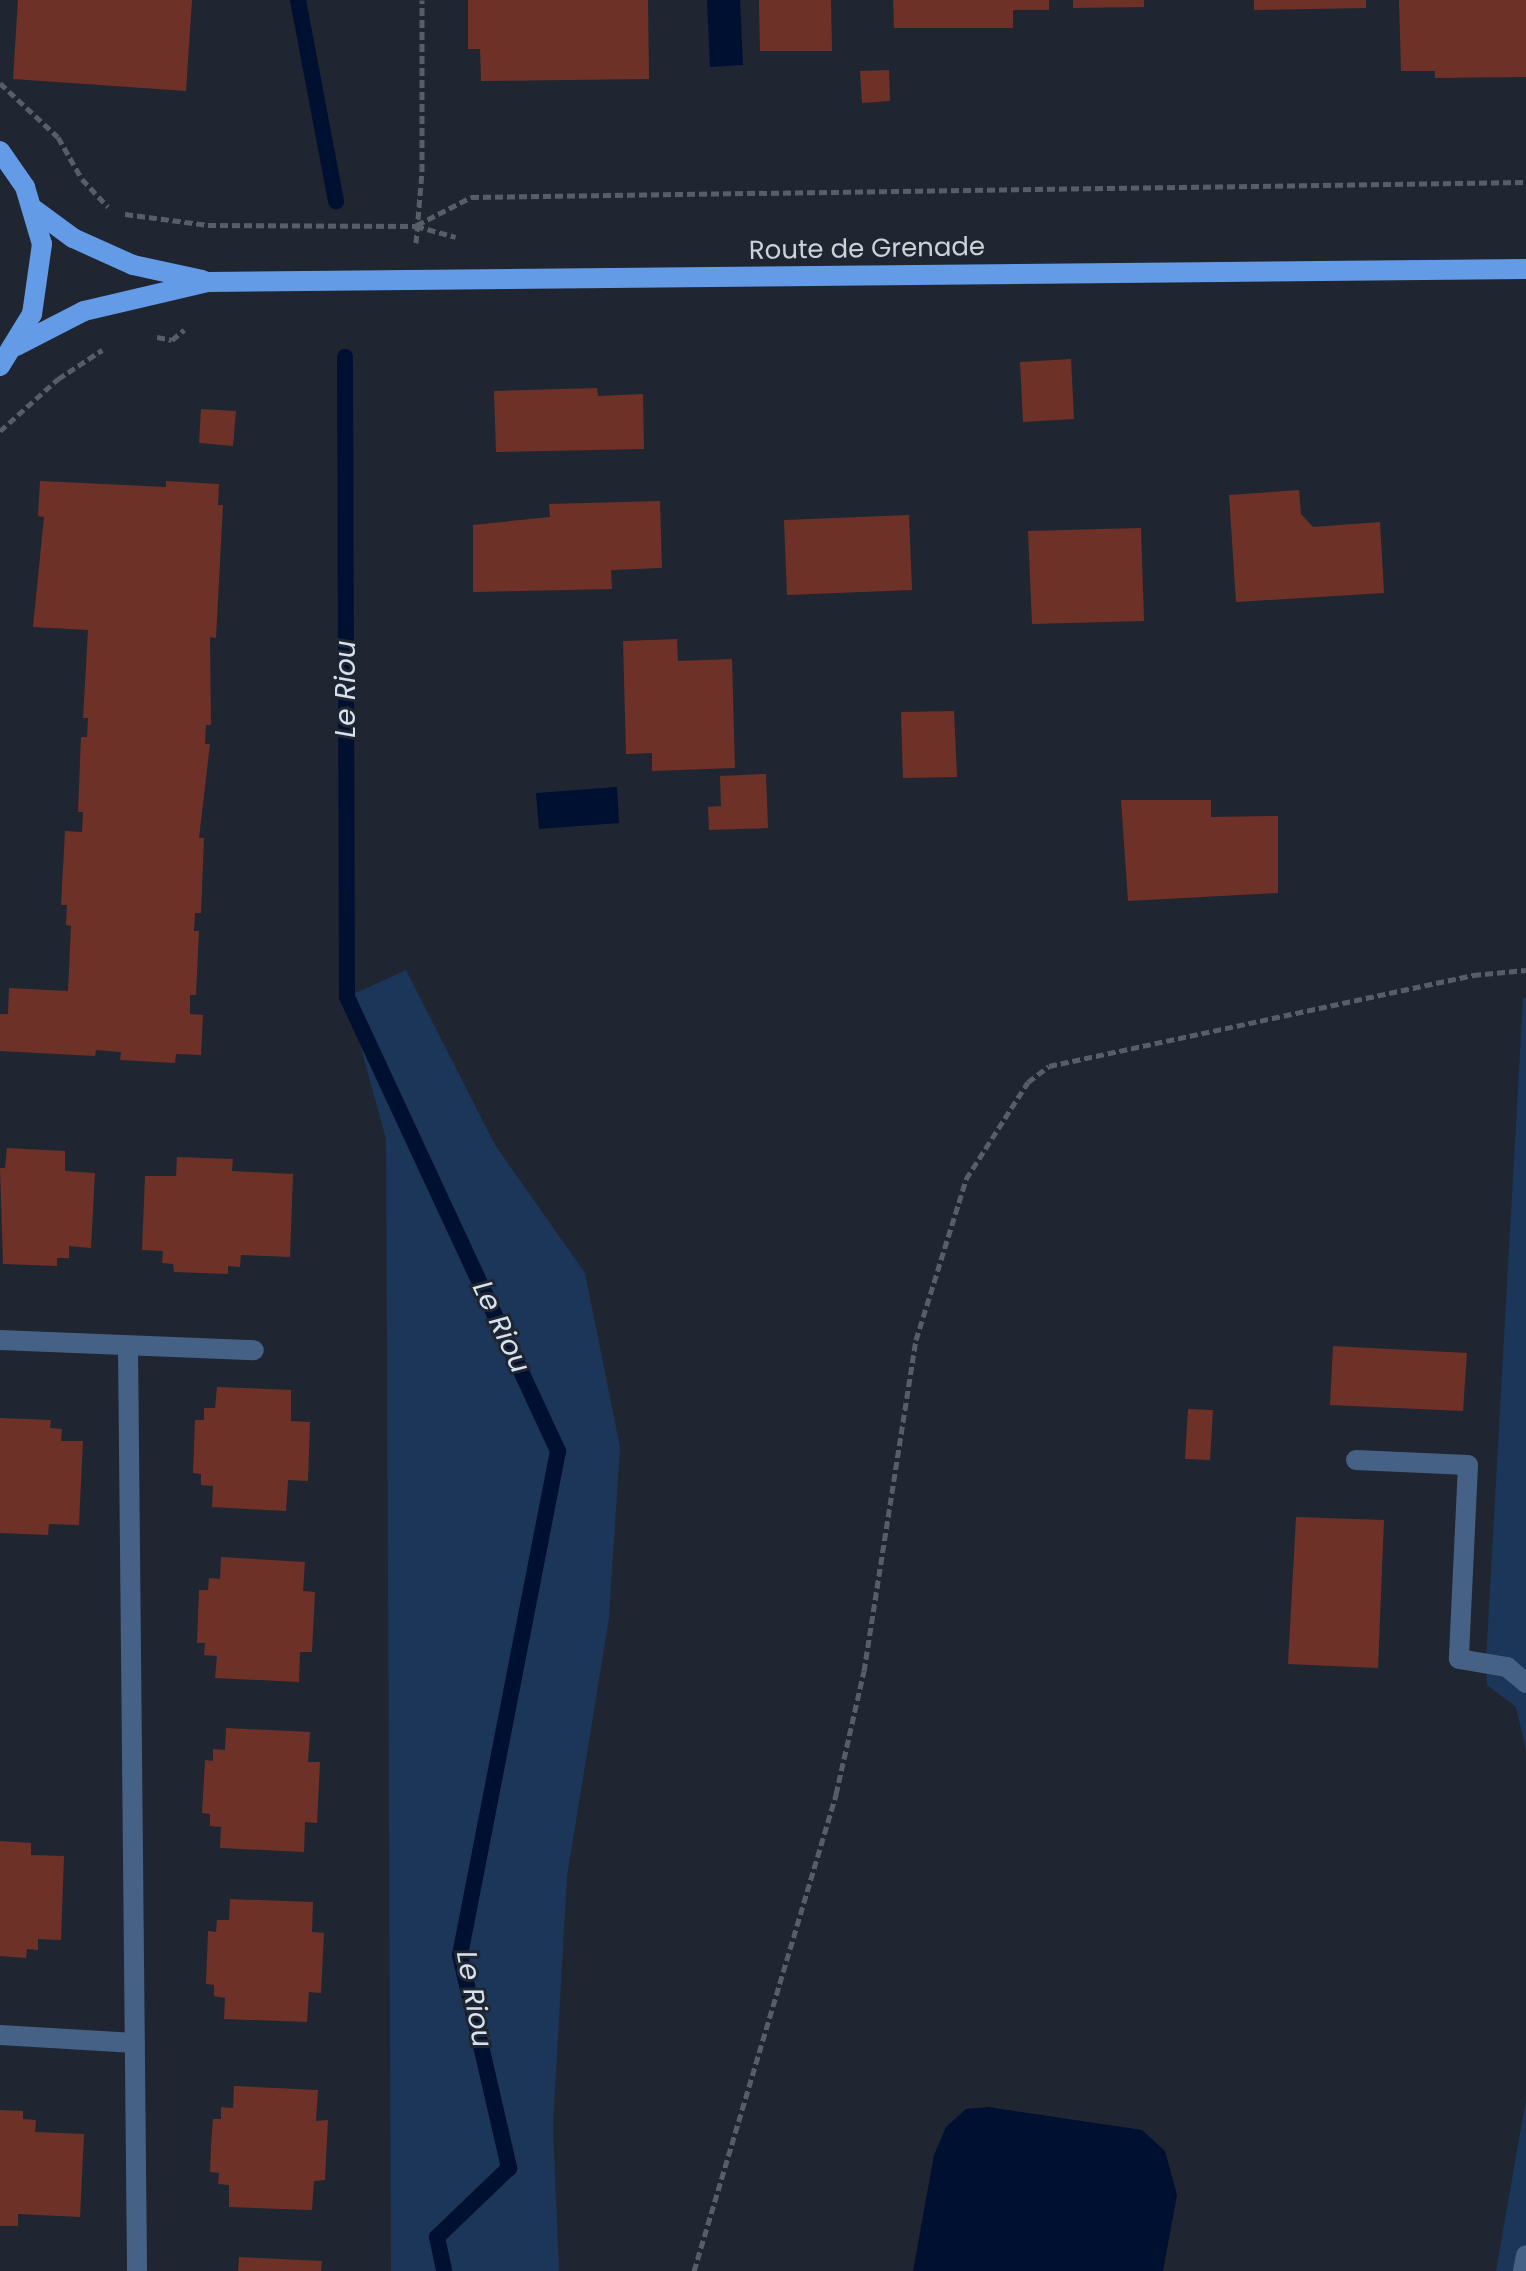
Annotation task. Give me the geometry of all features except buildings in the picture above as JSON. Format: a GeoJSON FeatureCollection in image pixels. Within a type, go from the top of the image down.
{"type":"FeatureCollection","features":[{"type":"Feature","properties":{"kind":"main road"},"geometry":{"type":"LineString","coordinates":[[0,151],[35,210],[73,238],[133,265],[208,282]]}},
{"type":"Feature","properties":{"kind":"main road"},"geometry":{"type":"LineString","coordinates":[[0,366],[16,346],[32,314],[41,280],[35,210]]}},
{"type":"Feature","properties":{"kind":"main road","name":"Route de Grenade"},"geometry":{"type":"LineString","coordinates":[[208,282],[1526,269]]}},
{"type":"Feature","properties":{"kind":"main road"},"geometry":{"type":"LineString","coordinates":[[16,346],[84,311],[208,282]]}},
{"type":"Feature","properties":{"kind":"street"},"geometry":{"type":"LineString","coordinates":[[0,1340],[254,1350]]}},
{"type":"Feature","properties":{"kind":"street"},"geometry":{"type":"LineString","coordinates":[[128,1346],[136,2268]]}},
{"type":"Feature","properties":{"kind":"street"},"geometry":{"type":"LineString","coordinates":[[1356,1460],[1468,1465],[1459,1659],[1507,1667],[1526,1683]]}},
{"type":"Feature","properties":{"kind":"street"},"geometry":{"type":"LineString","coordinates":[[0,2035],[135,2043]]}},
{"type":"Feature","properties":{"kind":"street"},"geometry":{"type":"LineString","coordinates":[[1523,2271],[1526,2255]]}},
{"type":"Feature","properties":{"kind":"path"},"geometry":{"type":"LineString","coordinates":[[416,226],[422,172],[422,0]]}},
{"type":"Feature","properties":{"kind":"path"},"geometry":{"type":"LineString","coordinates":[[0,83],[58,137],[82,179],[105,206],[127,215],[208,225],[416,226],[471,197],[1526,182]]}},
{"type":"Feature","properties":{"kind":"path"},"geometry":{"type":"LineString","coordinates":[[149,335],[172,340]]}},
{"type":"Feature","properties":{"kind":"path"},"geometry":{"type":"LineString","coordinates":[[0,431],[58,379],[109,346]]}},
{"type":"Feature","properties":{"kind":"path"},"geometry":{"type":"LineString","coordinates":[[694,2271],[836,1794],[864,1671],[916,1340],[966,1179],[1020,1094],[1049,1066],[1473,975],[1526,970]]}},
{"type":"Feature","properties":{"kind":"shaded area"},"geometry":{"type":"Polygon","coordinates":[[[707,0],[740,0],[743,65],[710,67],[707,0]]]}},
{"type":"Feature","properties":{"kind":"shaded area"},"geometry":{"type":"Polygon","coordinates":[[[617,787],[619,823],[539,829],[536,793],[617,787]]]}},
{"type":"Feature","properties":{"kind":"shaded area"},"geometry":{"type":"Polygon","coordinates":[[[406,970],[495,1145],[585,1273],[620,1447],[609,1618],[567,1876],[553,2126],[559,2271],[391,2271],[386,1139],[347,997],[406,970]]]}},
{"type":"Feature","properties":{"kind":"shaded area"},"geometry":{"type":"Polygon","coordinates":[[[1523,998],[1526,998],[1526,1751],[1516,1707],[1487,1685],[1486,1661],[1523,998]]]}},
{"type":"Feature","properties":{"kind":"shaded area"},"geometry":{"type":"Polygon","coordinates":[[[1526,2099],[1526,2271],[1496,2271],[1526,2099]]]}},
{"type":"Feature","properties":{"kind":"shaded area"},"geometry":{"type":"Polygon","coordinates":[[[988,2107],[1142,2130],[1165,2151],[1177,2195],[1163,2271],[913,2271],[934,2155],[946,2127],[966,2109],[988,2107]]]}},
{"type":"Feature","properties":{"kind":"waterway","name":"Le Riou"},"geometry":{"type":"LineString","coordinates":[[298,0],[336,201]]}},
{"type":"Feature","properties":{"kind":"waterway","name":"Le Riou"},"geometry":{"type":"LineString","coordinates":[[345,357],[347,997],[558,1451],[460,1955],[509,2168],[437,2237],[444,2271]]}}]}
